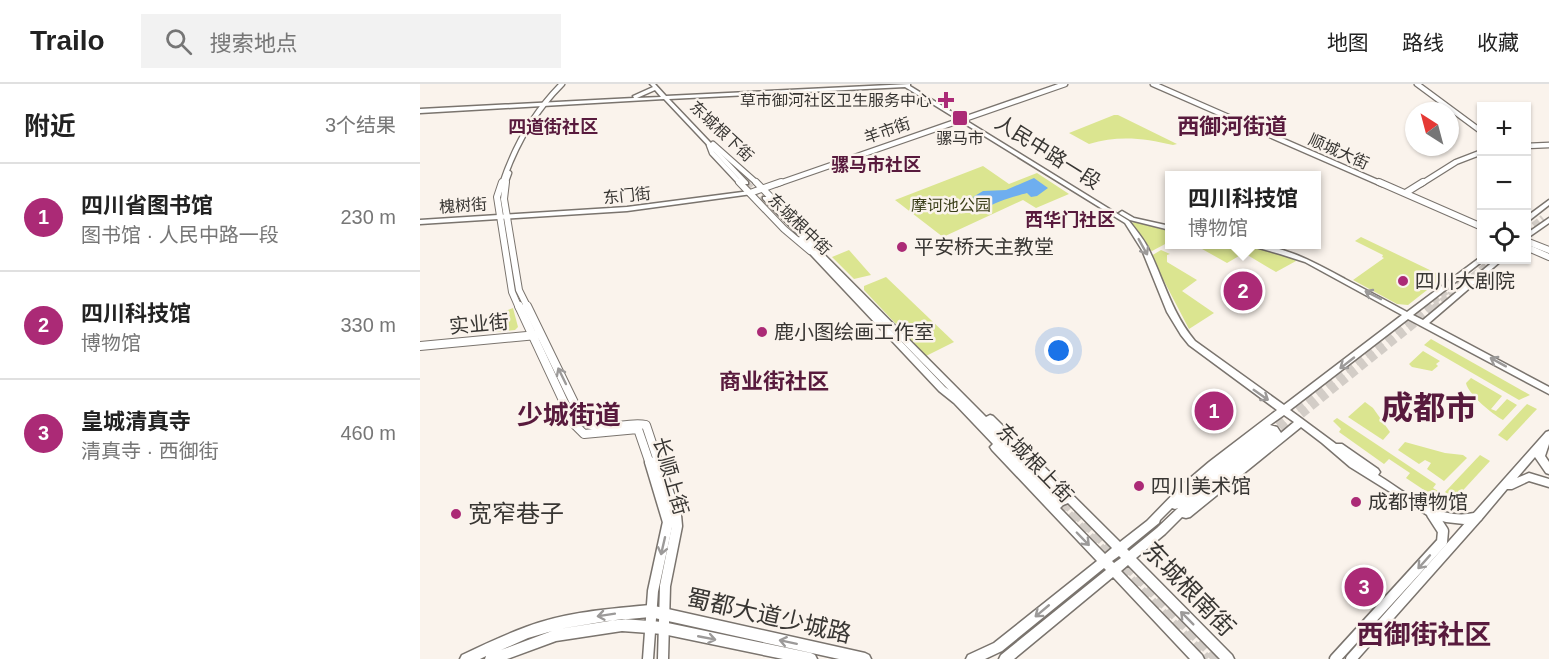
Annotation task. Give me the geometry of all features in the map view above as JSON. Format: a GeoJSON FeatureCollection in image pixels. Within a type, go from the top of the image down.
{"type":"FeatureCollection","features":[{"type":"Feature","properties":{"kind":"main road"},"geometry":{"type":"LineString","coordinates":[[537,335],[512,292],[503,215],[503,193],[517,150],[546,103],[564,84]]}},
{"type":"Feature","properties":{"kind":"main road"},"geometry":{"type":"LineString","coordinates":[[420,110],[887,84]]}},
{"type":"Feature","properties":{"kind":"main road"},"geometry":{"type":"LineString","coordinates":[[546,103],[908,84]]}},
{"type":"Feature","properties":{"kind":"main road","name":"人民中路一段"},"geometry":{"type":"LineString","coordinates":[[908,84],[1130,220],[1165,227]]}},
{"type":"Feature","properties":{"kind":"main road"},"geometry":{"type":"LineString","coordinates":[[961,117],[1057,84]]}},
{"type":"Feature","properties":{"kind":"main road"},"geometry":{"type":"LineString","coordinates":[[961,117],[1065,84]]}},
{"type":"Feature","properties":{"kind":"main road","name":"顺城大街"},"geometry":{"type":"LineString","coordinates":[[1153,84],[1477,225]]}},
{"type":"Feature","properties":{"kind":"main road","name":"顺城大街"},"geometry":{"type":"LineString","coordinates":[[1159,84],[1477,220]]}},
{"type":"Feature","properties":{"kind":"main road"},"geometry":{"type":"LineString","coordinates":[[1417,84],[1477,128]]}},
{"type":"Feature","properties":{"kind":"main road"},"geometry":{"type":"LineString","coordinates":[[635,97],[654,85],[667,98]]}},
{"type":"Feature","properties":{"kind":"main road","name":"东城根下街"},"geometry":{"type":"LineString","coordinates":[[667,98],[711,144]]}},
{"type":"Feature","properties":{"kind":"main road","name":"东城根下街"},"geometry":{"type":"LineString","coordinates":[[667,98],[711,144],[723,149],[761,187]]}},
{"type":"Feature","properties":{"kind":"main road","name":"羊市街"},"geometry":{"type":"LineString","coordinates":[[748,187],[761,187],[961,117]]}},
{"type":"Feature","properties":{"kind":"main road"},"geometry":{"type":"LineString","coordinates":[[711,144],[748,187]]}},
{"type":"Feature","properties":{"kind":"main road"},"geometry":{"type":"LineString","coordinates":[[1531,146],[1549,145]]}},
{"type":"Feature","properties":{"kind":"main road"},"geometry":{"type":"LineString","coordinates":[[1407,192],[1455,162],[1477,154]]}},
{"type":"Feature","properties":{"kind":"main road","name":"东门街"},"geometry":{"type":"LineString","coordinates":[[503,215],[627,209],[748,187]]}},
{"type":"Feature","properties":{"kind":"main road","name":"东城根中街"},"geometry":{"type":"LineString","coordinates":[[748,187],[796,242],[814,250]]}},
{"type":"Feature","properties":{"kind":"main road","name":"东城根中街"},"geometry":{"type":"LineString","coordinates":[[761,187],[808,235],[814,250],[838,276]]}},
{"type":"Feature","properties":{"kind":"main road"},"geometry":{"type":"LineString","coordinates":[[763,198],[814,250]]}},
{"type":"Feature","properties":{"kind":"main road"},"geometry":{"type":"LineString","coordinates":[[1543,217],[1549,202]]}},
{"type":"Feature","properties":{"kind":"main road"},"geometry":{"type":"LineString","coordinates":[[1531,234],[1549,208]]}},
{"type":"Feature","properties":{"kind":"main road","name":"槐树街"},"geometry":{"type":"LineString","coordinates":[[420,220],[503,215]]}},
{"type":"Feature","properties":{"kind":"main road","name":"人民中路一段"},"geometry":{"type":"LineString","coordinates":[[1130,220],[1148,255],[1166,303],[1185,336],[1325,440],[1353,464],[1390,485],[1432,514],[1457,520],[1477,517]]}},
{"type":"Feature","properties":{"kind":"main road"},"geometry":{"type":"LineString","coordinates":[[1531,241],[1549,250]]}},
{"type":"Feature","properties":{"kind":"main road"},"geometry":{"type":"LineString","coordinates":[[1269,249],[1307,261],[1425,322],[1549,391]]}},
{"type":"Feature","properties":{"kind":"main road"},"geometry":{"type":"LineString","coordinates":[[1531,249],[1549,257]]}},
{"type":"Feature","properties":{"kind":"main road"},"geometry":{"type":"LineString","coordinates":[[1005,659],[1161,531],[1191,502],[1270,435],[1284,411],[1477,262]]}},
{"type":"Feature","properties":{"kind":"main road"},"geometry":{"type":"LineString","coordinates":[[1425,322],[1494,264]]}},
{"type":"Feature","properties":{"kind":"main road","name":"东城根上街"},"geometry":{"type":"LineString","coordinates":[[838,276],[957,408],[1103,560]]}},
{"type":"Feature","properties":{"kind":"main road","name":"东城根上街"},"geometry":{"type":"LineString","coordinates":[[838,276],[956,390],[1061,502],[942,389]]}},
{"type":"Feature","properties":{"kind":"main road","name":"实业街"},"geometry":{"type":"LineString","coordinates":[[420,345],[537,335]]}},
{"type":"Feature","properties":{"kind":"main road","name":"长顺上街"},"geometry":{"type":"LineString","coordinates":[[537,335],[578,431],[592,435],[637,429],[642,436],[668,522],[650,611],[648,659]]}},
{"type":"Feature","properties":{"kind":"main road","name":"长顺上街"},"geometry":{"type":"LineString","coordinates":[[537,335],[586,424],[594,428],[638,422],[646,424],[677,520],[665,586],[664,613]]}},
{"type":"Feature","properties":{"kind":"main road","name":"东城根上街"},"geometry":{"type":"LineString","coordinates":[[956,390],[978,406],[1119,548]]}},
{"type":"Feature","properties":{"kind":"main road"},"geometry":{"type":"LineString","coordinates":[[972,659],[998,647],[1151,522],[1270,435],[1301,422]]}},
{"type":"Feature","properties":{"kind":"main road"},"geometry":{"type":"LineString","coordinates":[[1351,659],[1549,435]]}},
{"type":"Feature","properties":{"kind":"main road"},"geometry":{"type":"LineString","coordinates":[[1547,467],[1540,457],[1540,452],[1549,435]]}},
{"type":"Feature","properties":{"kind":"main road"},"geometry":{"type":"LineString","coordinates":[[1497,495],[1521,479],[1536,479],[1549,485]]}},
{"type":"Feature","properties":{"kind":"main road"},"geometry":{"type":"LineString","coordinates":[[1335,659],[1442,542],[1443,531],[1432,514]]}},
{"type":"Feature","properties":{"kind":"main road","name":"东城根南街"},"geometry":{"type":"LineString","coordinates":[[1119,548],[1228,659]]}},
{"type":"Feature","properties":{"kind":"main road","name":"东城根南街"},"geometry":{"type":"LineString","coordinates":[[1103,560],[1198,659]]}},
{"type":"Feature","properties":{"kind":"main road","name":"蜀都大道少城路"},"geometry":{"type":"LineString","coordinates":[[466,659],[527,632],[563,622],[650,611],[865,659]]}},
{"type":"Feature","properties":{"kind":"main road"},"geometry":{"type":"LineString","coordinates":[[663,659],[664,613]]}},
{"type":"Feature","properties":{"kind":"main road","name":"蜀都大道少城路"},"geometry":{"type":"LineString","coordinates":[[492,659],[578,630],[622,625],[663,628],[811,659]]}},
{"type":"Feature","properties":{"kind":"green space"},"geometry":{"type":"Polygon","coordinates":[[[1114,115],[1177,144],[1131,138],[1110,139],[1089,144],[1069,133],[1114,115]]]}},
{"type":"Feature","properties":{"kind":"green space","name":"摩诃池公园"},"geometry":{"type":"Polygon","coordinates":[[[983,166],[1009,184],[1037,173],[1069,194],[1036,208],[1023,200],[943,237],[895,200],[983,166]]]}},
{"type":"Feature","properties":{"kind":"green space"},"geometry":{"type":"Polygon","coordinates":[[[1135,222],[1165,230],[1165,244],[1152,251],[1148,250],[1130,223],[1135,222]]]}},
{"type":"Feature","properties":{"kind":"green space"},"geometry":{"type":"Polygon","coordinates":[[[1361,237],[1436,273],[1441,279],[1408,305],[1397,304],[1353,280],[1384,258],[1383,255],[1355,241],[1361,237]]]}},
{"type":"Feature","properties":{"kind":"green space"},"geometry":{"type":"Polygon","coordinates":[[[1202,249],[1262,249],[1276,252],[1296,261],[1276,272],[1244,253],[1227,263],[1202,249]]]}},
{"type":"Feature","properties":{"kind":"green space"},"geometry":{"type":"Polygon","coordinates":[[[849,250],[871,275],[854,279],[832,257],[849,250]]]}},
{"type":"Feature","properties":{"kind":"green space"},"geometry":{"type":"Polygon","coordinates":[[[1161,250],[1170,254],[1167,255],[1167,262],[1197,280],[1182,291],[1214,313],[1189,329],[1151,256],[1161,250]]]}},
{"type":"Feature","properties":{"kind":"green space"},"geometry":{"type":"Polygon","coordinates":[[[886,277],[954,342],[926,356],[864,290],[864,286],[886,277]]]}},
{"type":"Feature","properties":{"kind":"green space"},"geometry":{"type":"Polygon","coordinates":[[[513,308],[518,327],[515,330],[493,332],[505,311],[513,308]]]}},
{"type":"Feature","properties":{"kind":"green space"},"geometry":{"type":"Polygon","coordinates":[[[1431,339],[1530,395],[1519,400],[1424,345],[1431,339]]]}},
{"type":"Feature","properties":{"kind":"green space"},"geometry":{"type":"Polygon","coordinates":[[[1423,351],[1440,361],[1432,371],[1412,367],[1409,364],[1423,351]]]}},
{"type":"Feature","properties":{"kind":"green space"},"geometry":{"type":"Polygon","coordinates":[[[1471,378],[1502,396],[1491,409],[1496,411],[1507,399],[1517,405],[1503,420],[1487,409],[1471,393],[1466,383],[1471,378]]]}},
{"type":"Feature","properties":{"kind":"green space"},"geometry":{"type":"Polygon","coordinates":[[[1365,402],[1373,408],[1390,432],[1383,440],[1348,417],[1365,402]]]}},
{"type":"Feature","properties":{"kind":"green space"},"geometry":{"type":"Polygon","coordinates":[[[1527,404],[1537,409],[1507,441],[1498,435],[1527,404]]]}},
{"type":"Feature","properties":{"kind":"green space"},"geometry":{"type":"Polygon","coordinates":[[[1337,418],[1436,484],[1433,488],[1438,491],[1433,496],[1406,478],[1410,473],[1389,459],[1384,464],[1339,432],[1341,429],[1333,421],[1337,418]]]}},
{"type":"Feature","properties":{"kind":"green space"},"geometry":{"type":"Polygon","coordinates":[[[1405,442],[1445,453],[1463,455],[1467,458],[1444,481],[1427,469],[1431,463],[1425,460],[1419,464],[1398,450],[1405,442]]]}},
{"type":"Feature","properties":{"kind":"green space"},"geometry":{"type":"Polygon","coordinates":[[[1480,455],[1490,461],[1455,499],[1445,492],[1480,455]]]}},
{"type":"Feature","properties":{"kind":"water"},"geometry":{"type":"Polygon","coordinates":[[[1034,178],[1048,188],[1037,196],[1031,197],[1027,193],[986,209],[973,206],[975,200],[973,197],[983,191],[1006,190],[1034,178]]]}},
{"type":"Feature","properties":{"kind":"tunnel"},"geometry":{"type":"LineString","coordinates":[[746,183],[762,199]]}},
{"type":"Feature","properties":{"kind":"tunnel"},"geometry":{"type":"LineString","coordinates":[[1531,228],[1543,218]]}},
{"type":"Feature","properties":{"kind":"tunnel"},"geometry":{"type":"LineString","coordinates":[[1434,308],[1488,264]]}},
{"type":"Feature","properties":{"kind":"tunnel"},"geometry":{"type":"LineString","coordinates":[[1425,308],[1459,281]]}},
{"type":"Feature","properties":{"kind":"tunnel"},"geometry":{"type":"LineString","coordinates":[[1267,432],[1427,306]]}},
{"type":"Feature","properties":{"kind":"tunnel"},"geometry":{"type":"LineString","coordinates":[[1272,438],[1436,306]]}},
{"type":"Feature","properties":{"kind":"tunnel"},"geometry":{"type":"LineString","coordinates":[[1064,501],[1217,659]]}},
{"type":"Feature","properties":{"kind":"tunnel"},"geometry":{"type":"LineString","coordinates":[[1058,504],[1207,659]]}},
{"type":"Feature","properties":{"kind":"place","name":"草市御河社区卫生服务中心"},"geometry":{"type":"Point","coordinates":[946,100]}},
{"type":"Feature","properties":{"kind":"place","name":"骡马市"},"geometry":{"type":"Point","coordinates":[960,118]}},
{"type":"Feature","properties":{"kind":"place","name":"平安桥天主教堂"},"geometry":{"type":"Point","coordinates":[902,247]}},
{"type":"Feature","properties":{"kind":"place","name":"四川大剧院"},"geometry":{"type":"Point","coordinates":[1403,281]}},
{"type":"Feature","properties":{"kind":"place","name":"四川科技馆"},"geometry":{"type":"Point","coordinates":[1243,291]}},
{"type":"Feature","properties":{"kind":"place","name":"鹿小图绘画工作室"},"geometry":{"type":"Point","coordinates":[762,332]}},
{"type":"Feature","properties":{"kind":"place","name":"四川省图书馆"},"geometry":{"type":"Point","coordinates":[1214,411]}},
{"type":"Feature","properties":{"kind":"place","name":"四川美术馆"},"geometry":{"type":"Point","coordinates":[1139,486]}},
{"type":"Feature","properties":{"kind":"place","name":"成都博物馆"},"geometry":{"type":"Point","coordinates":[1356,502]}},
{"type":"Feature","properties":{"kind":"place","name":"宽窄巷子"},"geometry":{"type":"Point","coordinates":[456,514]}},
{"type":"Feature","properties":{"kind":"place","name":"皇城清真寺"},"geometry":{"type":"Point","coordinates":[1364,587]}},
{"type":"Feature","properties":{"kind":"district","name":"西御河街道"},"geometry":{"type":"Point","coordinates":[1232,126]}},
{"type":"Feature","properties":{"kind":"district","name":"四道街社区"},"geometry":{"type":"Point","coordinates":[553,127]}},
{"type":"Feature","properties":{"kind":"district","name":"骡马市社区"},"geometry":{"type":"Point","coordinates":[876,165]}},
{"type":"Feature","properties":{"kind":"district","name":"西华门社区"},"geometry":{"type":"Point","coordinates":[1070,220]}},
{"type":"Feature","properties":{"kind":"district","name":"商业街社区"},"geometry":{"type":"Point","coordinates":[774,381]}},
{"type":"Feature","properties":{"kind":"district","name":"成都市"},"geometry":{"type":"Point","coordinates":[1429,408]}},
{"type":"Feature","properties":{"kind":"district","name":"少城街道"},"geometry":{"type":"Point","coordinates":[569,415]}},
{"type":"Feature","properties":{"kind":"district","name":"西御街社区"},"geometry":{"type":"Point","coordinates":[1424,635]}}]}
